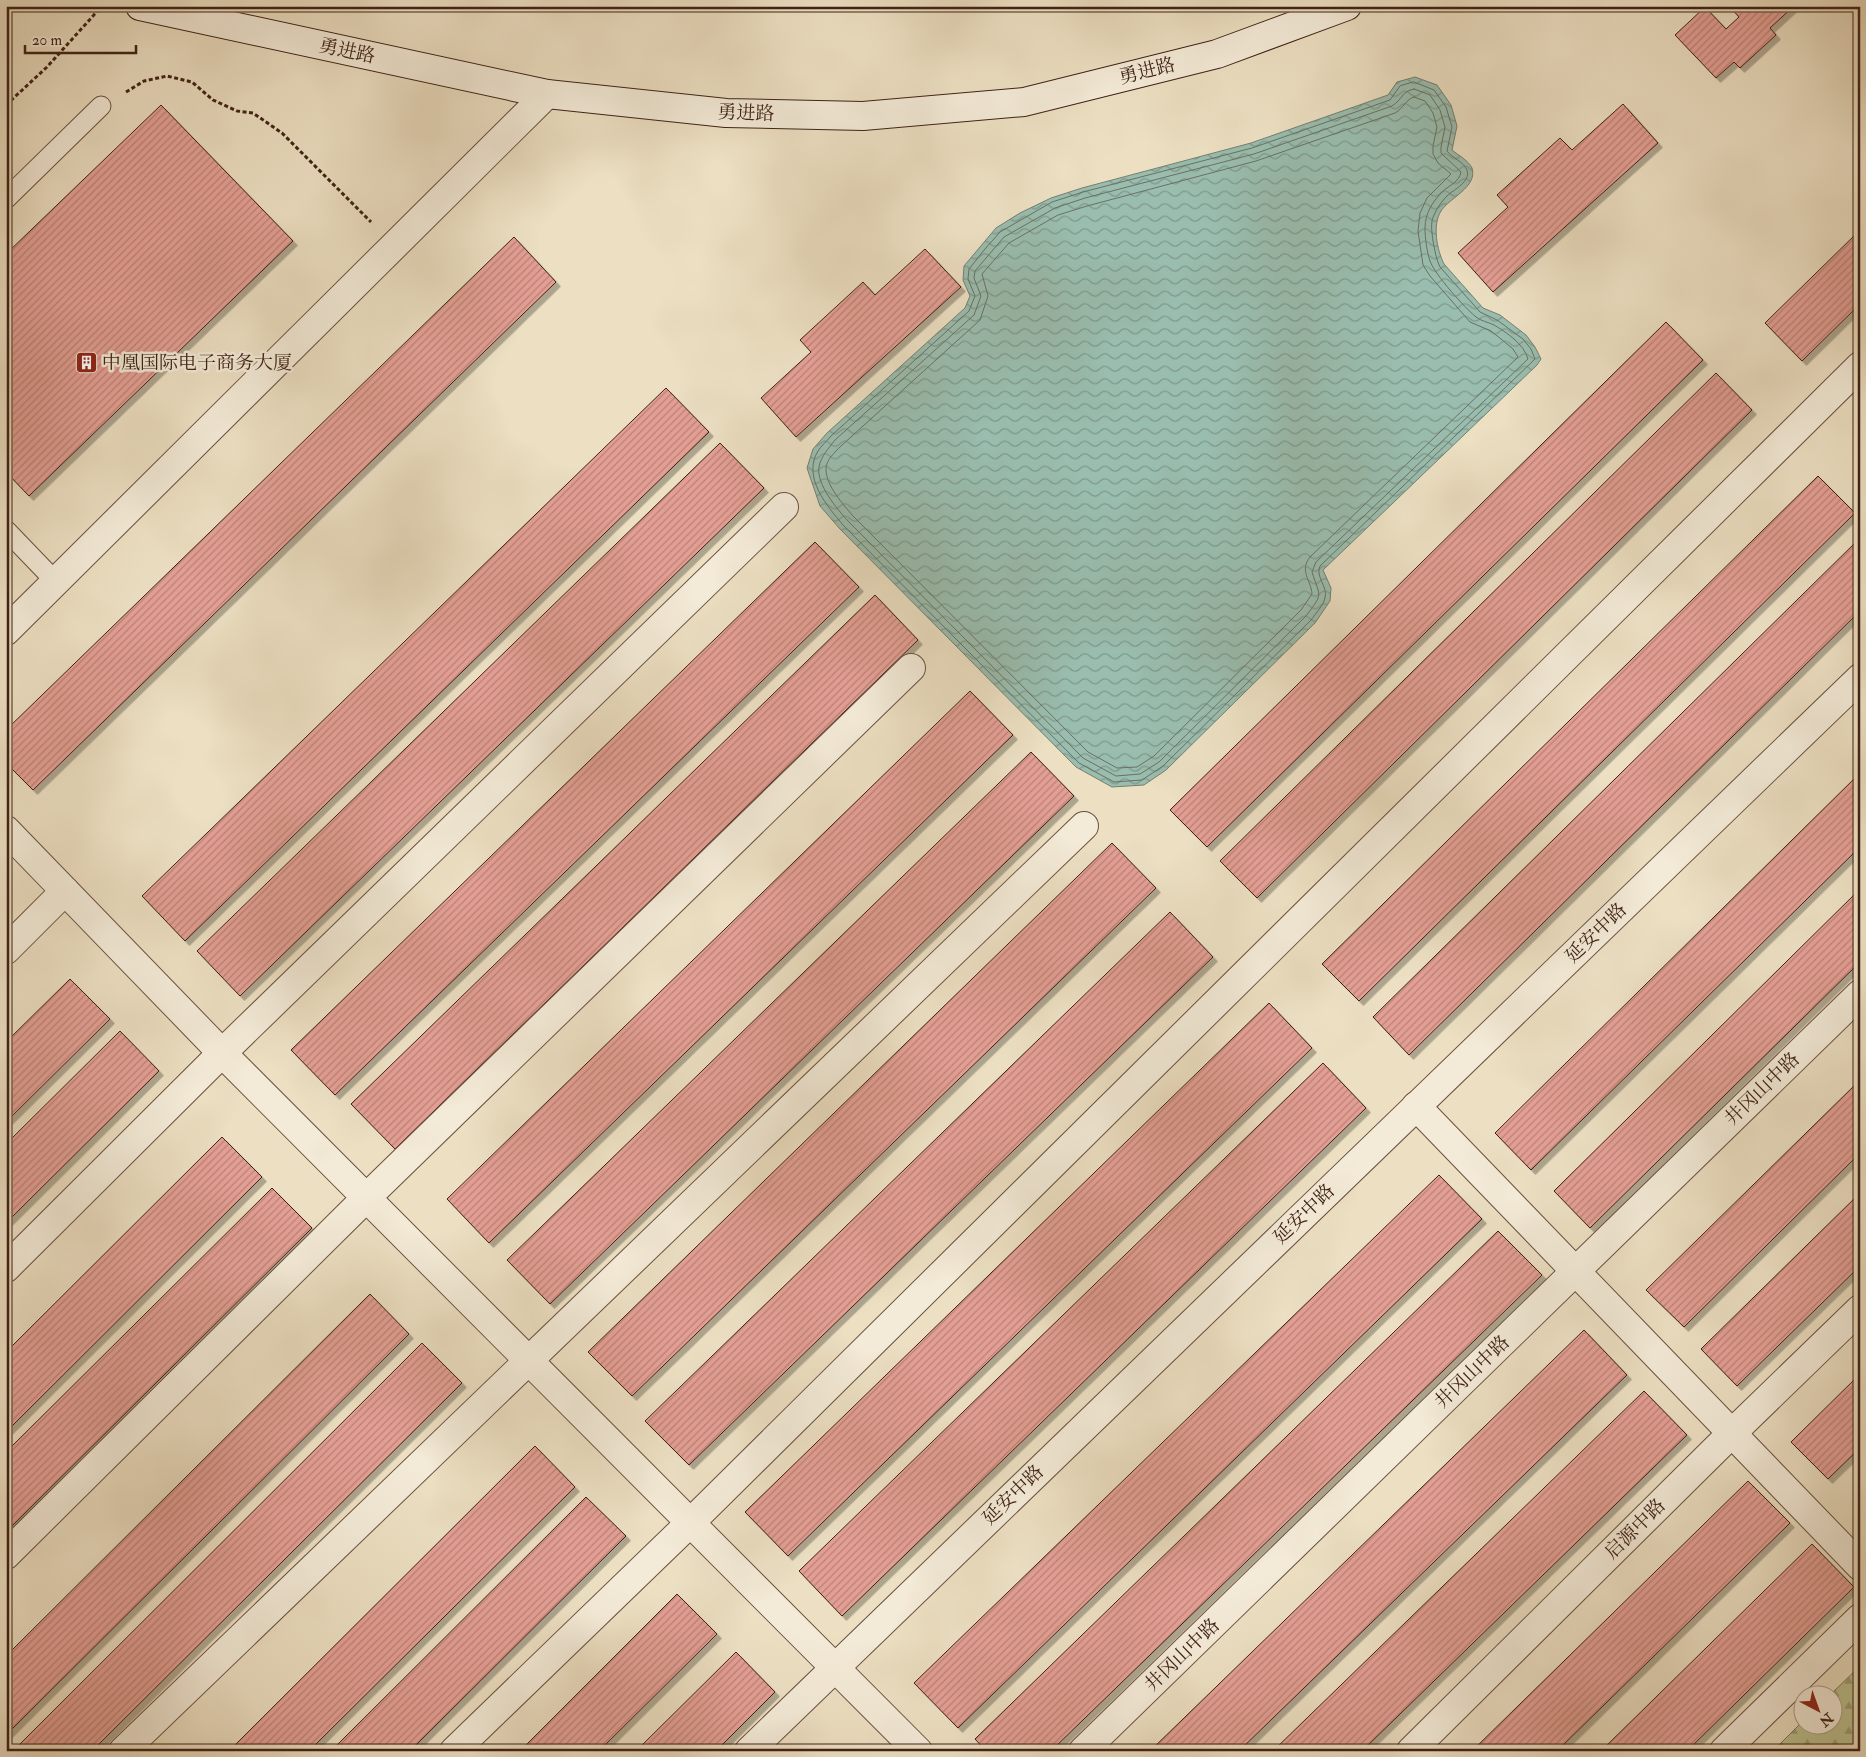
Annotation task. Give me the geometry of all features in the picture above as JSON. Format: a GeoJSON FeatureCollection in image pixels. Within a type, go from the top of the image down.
{"type":"FeatureCollection","features":[{"type":"Feature","properties":{"kind":"street","name":"勇进路"},"geometry":{"type":"LineString","coordinates":[[140,6],[547,94],[726,113],[863,116],[1024,102],[1217,54],[1347,6]]}},
{"type":"Feature","properties":{"kind":"street"},"geometry":{"type":"LineString","coordinates":[[6,631],[547,94]]}},
{"type":"Feature","properties":{"kind":"street"},"geometry":{"type":"LineString","coordinates":[[454,1751],[690,1523],[1860,366]]}},
{"type":"Feature","properties":{"kind":"street"},"geometry":{"type":"LineString","coordinates":[[6,1268],[222,1053],[784,507]]}},
{"type":"Feature","properties":{"kind":"street"},"geometry":{"type":"LineString","coordinates":[[6,1555],[366,1198],[911,668]]}},
{"type":"Feature","properties":{"kind":"street","name":"延安中路"},"geometry":{"type":"LineString","coordinates":[[749,1751],[1860,678]]}},
{"type":"Feature","properties":{"kind":"street"},"geometry":{"type":"LineString","coordinates":[[123,1751],[527,1360],[1084,826]]}},
{"type":"Feature","properties":{"kind":"street"},"geometry":{"type":"LineString","coordinates":[[6,830],[222,1053],[918,1751]]}},
{"type":"Feature","properties":{"kind":"street"},"geometry":{"type":"LineString","coordinates":[[6,950],[66,891]]}},
{"type":"Feature","properties":{"kind":"street","name":"井冈山中路"},"geometry":{"type":"LineString","coordinates":[[1084,1751],[1860,994]]}},
{"type":"Feature","properties":{"kind":"street"},"geometry":{"type":"LineString","coordinates":[[1416,1106],[1860,1566]]}},
{"type":"Feature","properties":{"kind":"street","name":"启源中路"},"geometry":{"type":"LineString","coordinates":[[1411,1751],[1860,1309]]}},
{"type":"Feature","properties":{"kind":"street"},"geometry":{"type":"LineString","coordinates":[[1724,1751],[1860,1618]]}},
{"type":"Feature","properties":{"kind":"lane"},"geometry":{"type":"LineString","coordinates":[[6,199],[101,106]]}},
{"type":"Feature","properties":{"kind":"lane"},"geometry":{"type":"LineString","coordinates":[[6,530],[56,582]]}},
{"type":"Feature","properties":{"kind":"path"},"geometry":{"type":"LineString","coordinates":[[6,105],[47,67],[102,6]]}},
{"type":"Feature","properties":{"kind":"path"},"geometry":{"type":"LineString","coordinates":[[101,106],[144,82],[168,76],[192,82],[213,100],[237,111],[253,114],[282,133],[394,246]]}},
{"type":"Feature","properties":{"kind":"green space"},"geometry":{"type":"Polygon","coordinates":[[[1860,1666],[1860,1751],[1773,1751],[1794,1730],[1794,1734],[1844,1734],[1844,1684],[1841,1684],[1860,1666]]]}},
{"type":"Feature","properties":{"kind":"water"},"geometry":{"type":"Polygon","coordinates":[[[1415,77],[1437,85],[1451,105],[1457,126],[1452,150],[1471,165],[1472,168],[1473,175],[1467,187],[1445,206],[1438,217],[1436,238],[1444,264],[1483,308],[1500,315],[1526,335],[1541,359],[1537,365],[1323,570],[1331,588],[1330,601],[1315,623],[1166,770],[1144,785],[1112,787],[1076,767],[840,529],[820,506],[807,468],[813,449],[827,433],[965,308],[970,296],[963,280],[964,266],[996,228],[1020,213],[1051,198],[1082,188],[1251,143],[1388,95],[1397,82],[1415,77]]]}},
{"type":"Feature","properties":{"kind":"building"},"geometry":{"type":"Polygon","coordinates":[[[1729,6],[1794,6],[1770,28],[1776,35],[1740,68],[1734,62],[1716,78],[1675,35],[1705,7],[1726,29],[1739,17],[1729,6]]]}},
{"type":"Feature","properties":{"kind":"building"},"geometry":{"type":"Polygon","coordinates":[[[1623,104],[1658,143],[1493,292],[1458,253],[1508,207],[1497,195],[1560,138],[1572,150],[1623,104]]]}},
{"type":"Feature","properties":{"kind":"building","name":"中凰国际电子商务大厦"},"geometry":{"type":"Polygon","coordinates":[[[161,105],[293,241],[29,496],[6,472],[6,254],[161,105]]]}},
{"type":"Feature","properties":{"kind":"building"},"geometry":{"type":"Polygon","coordinates":[[[1860,230],[1860,304],[1802,361],[1765,323],[1860,230]]]}},
{"type":"Feature","properties":{"kind":"building"},"geometry":{"type":"Polygon","coordinates":[[[514,237],[556,282],[33,790],[6,763],[6,730],[514,237]]]}},
{"type":"Feature","properties":{"kind":"building"},"geometry":{"type":"Polygon","coordinates":[[[925,249],[961,287],[796,437],[761,398],[811,352],[800,340],[863,282],[875,295],[925,249]]]}},
{"type":"Feature","properties":{"kind":"building"},"geometry":{"type":"Polygon","coordinates":[[[1666,322],[1703,360],[1207,847],[1170,810],[1666,322]]]}},
{"type":"Feature","properties":{"kind":"building"},"geometry":{"type":"Polygon","coordinates":[[[1716,373],[1752,410],[1257,898],[1220,861],[1716,373]]]}},
{"type":"Feature","properties":{"kind":"building"},"geometry":{"type":"Polygon","coordinates":[[[666,388],[709,432],[185,941],[142,896],[666,388]]]}},
{"type":"Feature","properties":{"kind":"building"},"geometry":{"type":"Polygon","coordinates":[[[720,443],[764,488],[240,996],[197,951],[720,443]]]}},
{"type":"Feature","properties":{"kind":"building"},"geometry":{"type":"Polygon","coordinates":[[[1818,476],[1855,513],[1359,1001],[1322,964],[1818,476]]]}},
{"type":"Feature","properties":{"kind":"building"},"geometry":{"type":"Polygon","coordinates":[[[1860,538],[1860,611],[1409,1055],[1373,1017],[1860,538]]]}},
{"type":"Feature","properties":{"kind":"building"},"geometry":{"type":"Polygon","coordinates":[[[815,542],[859,587],[335,1095],[291,1050],[815,542]]]}},
{"type":"Feature","properties":{"kind":"building"},"geometry":{"type":"Polygon","coordinates":[[[875,595],[918,640],[395,1149],[351,1104],[875,595]]]}},
{"type":"Feature","properties":{"kind":"building"},"geometry":{"type":"Polygon","coordinates":[[[970,691],[1013,735],[489,1243],[447,1199],[970,691]]]}},
{"type":"Feature","properties":{"kind":"building"},"geometry":{"type":"Polygon","coordinates":[[[1031,752],[1074,796],[550,1304],[507,1260],[1031,752]]]}},
{"type":"Feature","properties":{"kind":"building"},"geometry":{"type":"Polygon","coordinates":[[[1860,773],[1860,847],[1531,1170],[1495,1133],[1860,773]]]}},
{"type":"Feature","properties":{"kind":"building"},"geometry":{"type":"Polygon","coordinates":[[[1112,843],[1156,888],[632,1396],[588,1352],[1112,843]]]}},
{"type":"Feature","properties":{"kind":"building"},"geometry":{"type":"Polygon","coordinates":[[[1860,889],[1860,962],[1590,1228],[1554,1191],[1860,889]]]}},
{"type":"Feature","properties":{"kind":"building"},"geometry":{"type":"Polygon","coordinates":[[[1170,912],[1213,957],[689,1465],[645,1421],[1170,912]]]}},
{"type":"Feature","properties":{"kind":"building"},"geometry":{"type":"Polygon","coordinates":[[[70,979],[110,1019],[6,1122],[6,1042],[70,979]]]}},
{"type":"Feature","properties":{"kind":"building"},"geometry":{"type":"Polygon","coordinates":[[[1269,1003],[1312,1048],[788,1556],[745,1512],[1269,1003]]]}},
{"type":"Feature","properties":{"kind":"building"},"geometry":{"type":"Polygon","coordinates":[[[120,1031],[159,1071],[6,1223],[6,1144],[120,1031]]]}},
{"type":"Feature","properties":{"kind":"building"},"geometry":{"type":"Polygon","coordinates":[[[1323,1063],[1366,1108],[842,1616],[799,1571],[1323,1063]]]}},
{"type":"Feature","properties":{"kind":"building"},"geometry":{"type":"Polygon","coordinates":[[[1860,1080],[1860,1153],[1684,1327],[1646,1290],[1860,1080]]]}},
{"type":"Feature","properties":{"kind":"building"},"geometry":{"type":"Polygon","coordinates":[[[222,1137],[262,1177],[6,1432],[6,1352],[222,1137]]]}},
{"type":"Feature","properties":{"kind":"building"},"geometry":{"type":"Polygon","coordinates":[[[1439,1175],[1482,1219],[958,1728],[914,1683],[1439,1175]]]}},
{"type":"Feature","properties":{"kind":"building"},"geometry":{"type":"Polygon","coordinates":[[[272,1188],[312,1228],[6,1532],[6,1452],[272,1188]]]}},
{"type":"Feature","properties":{"kind":"building"},"geometry":{"type":"Polygon","coordinates":[[[1860,1193],[1860,1266],[1737,1386],[1701,1349],[1860,1193]]]}},
{"type":"Feature","properties":{"kind":"building"},"geometry":{"type":"Polygon","coordinates":[[[1498,1231],[1542,1275],[1051,1751],[986,1751],[975,1739],[1498,1231]]]}},
{"type":"Feature","properties":{"kind":"building"},"geometry":{"type":"Polygon","coordinates":[[[370,1294],[409,1334],[6,1735],[6,1656],[370,1294]]]}},
{"type":"Feature","properties":{"kind":"building"},"geometry":{"type":"Polygon","coordinates":[[[1584,1330],[1627,1375],[1239,1751],[1150,1751],[1584,1330]]]}},
{"type":"Feature","properties":{"kind":"building"},"geometry":{"type":"Polygon","coordinates":[[[422,1343],[462,1383],[92,1751],[13,1751],[422,1343]]]}},
{"type":"Feature","properties":{"kind":"building"},"geometry":{"type":"Polygon","coordinates":[[[1860,1374],[1860,1448],[1828,1479],[1791,1442],[1860,1374]]]}},
{"type":"Feature","properties":{"kind":"building"},"geometry":{"type":"Polygon","coordinates":[[[1644,1391],[1687,1435],[1362,1751],[1273,1751],[1644,1391]]]}},
{"type":"Feature","properties":{"kind":"building"},"geometry":{"type":"Polygon","coordinates":[[[535,1446],[575,1487],[309,1751],[229,1751],[535,1446]]]}},
{"type":"Feature","properties":{"kind":"building"},"geometry":{"type":"Polygon","coordinates":[[[1748,1481],[1790,1523],[1557,1751],[1472,1751],[1748,1481]]]}},
{"type":"Feature","properties":{"kind":"building"},"geometry":{"type":"Polygon","coordinates":[[[586,1497],[626,1536],[410,1751],[331,1751],[586,1497]]]}},
{"type":"Feature","properties":{"kind":"building"},"geometry":{"type":"Polygon","coordinates":[[[1812,1544],[1854,1587],[1687,1751],[1601,1751],[1812,1544]]]}},
{"type":"Feature","properties":{"kind":"building"},"geometry":{"type":"Polygon","coordinates":[[[677,1594],[717,1634],[599,1751],[520,1751],[677,1594]]]}},
{"type":"Feature","properties":{"kind":"building"},"geometry":{"type":"Polygon","coordinates":[[[736,1652],[775,1692],[716,1751],[636,1751],[736,1652]]]}},
{"type":"Feature","properties":{"kind":"place","name":"中凰国际电子商务大厦"},"geometry":{"type":"Point","coordinates":[86,363]}}]}
